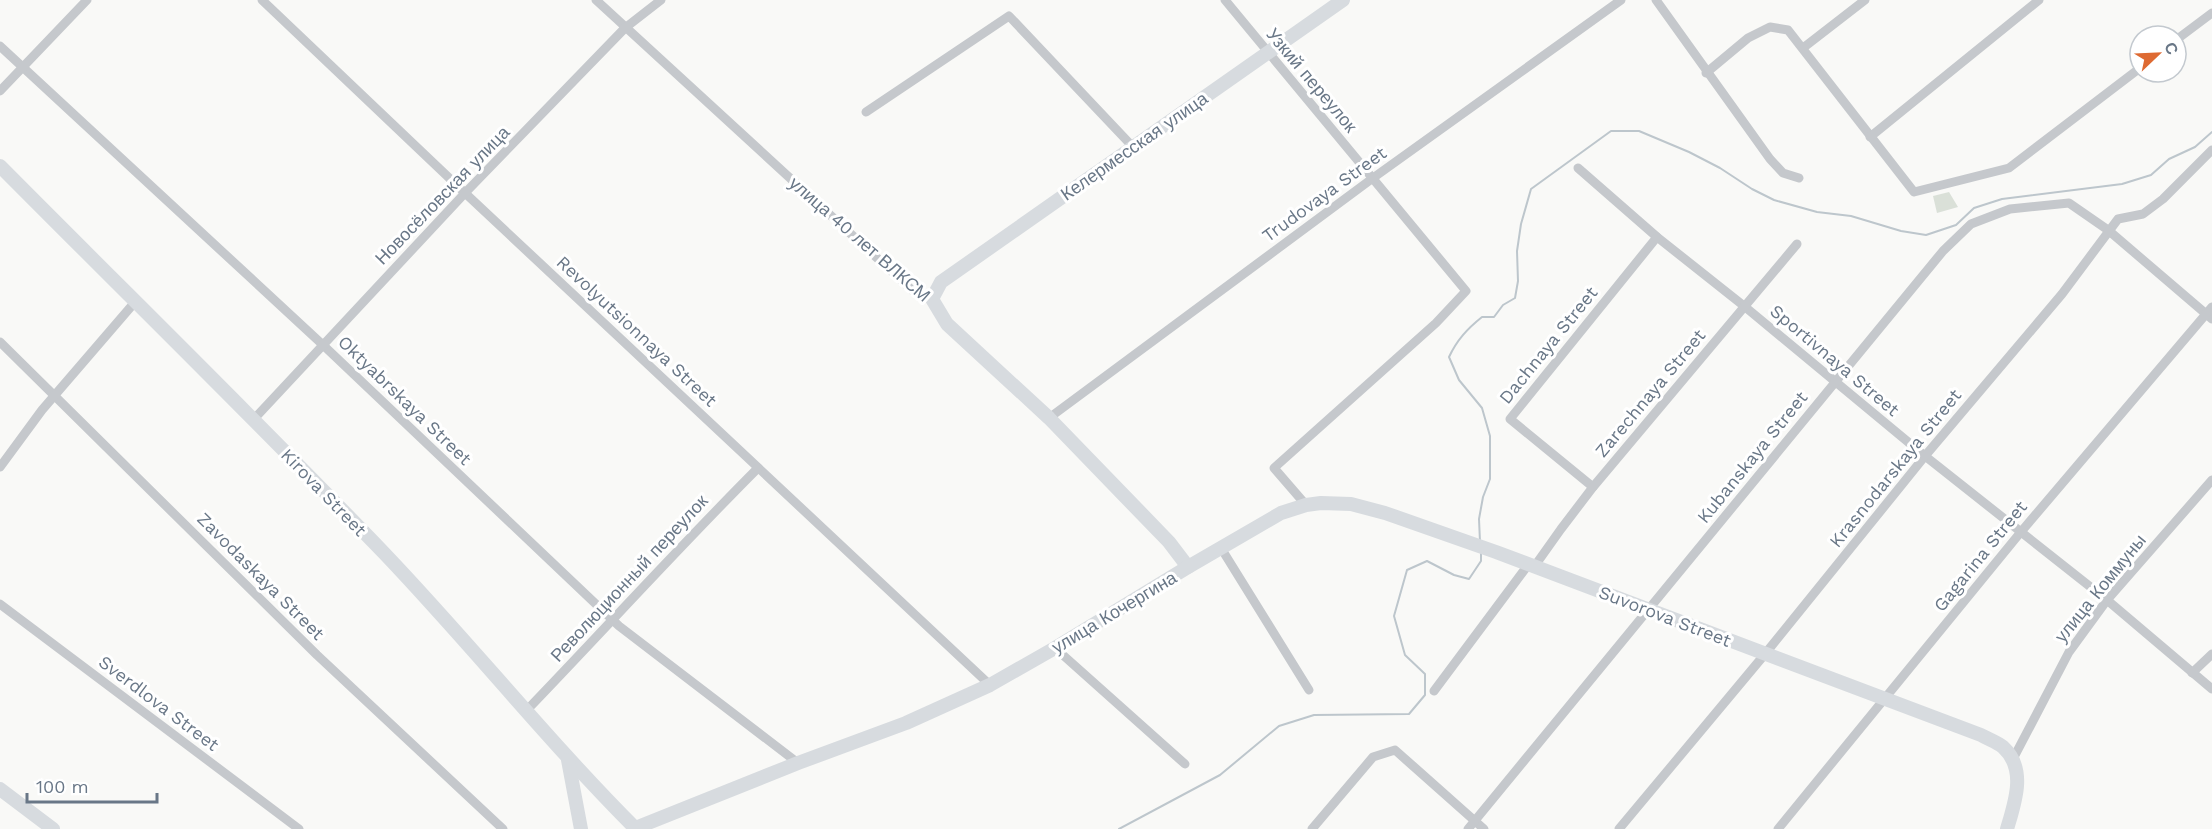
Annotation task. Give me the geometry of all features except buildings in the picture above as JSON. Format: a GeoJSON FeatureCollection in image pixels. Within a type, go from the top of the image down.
{"type":"FeatureCollection","features":[{"type":"Feature","properties":{"kind":"street"},"geometry":{"type":"LineString","coordinates":[[0,91],[87,0]]}},
{"type":"Feature","properties":{"kind":"street","name":"Revolyutsionnaya Street"},"geometry":{"type":"LineString","coordinates":[[262,0],[465,194],[990,685]]}},
{"type":"Feature","properties":{"kind":"street","name":"улица 40 лет ВЛКСМ"},"geometry":{"type":"LineString","coordinates":[[596,0],[914,291],[932,299],[947,324],[1049,418],[1169,542],[1188,567]]}},
{"type":"Feature","properties":{"kind":"street","name":"Новосёловская улица"},"geometry":{"type":"LineString","coordinates":[[254,419],[465,194],[625,28],[661,0]]}},
{"type":"Feature","properties":{"kind":"street","name":"Узкий переулок"},"geometry":{"type":"LineString","coordinates":[[1225,0],[1466,291],[1436,323],[1274,468],[1306,505]]}},
{"type":"Feature","properties":{"kind":"street","name":"Келермесская улица"},"geometry":{"type":"LineString","coordinates":[[932,299],[941,282],[1343,0]]}},
{"type":"Feature","properties":{"kind":"street","name":"Trudovaya Street"},"geometry":{"type":"LineString","coordinates":[[1049,418],[1373,178],[1621,0]]}},
{"type":"Feature","properties":{"kind":"street"},"geometry":{"type":"LineString","coordinates":[[1656,0],[1706,73],[1770,159],[1783,173],[1799,178]]}},
{"type":"Feature","properties":{"kind":"street"},"geometry":{"type":"LineString","coordinates":[[1803,48],[1865,0]]}},
{"type":"Feature","properties":{"kind":"street"},"geometry":{"type":"LineString","coordinates":[[1870,137],[2039,0]]}},
{"type":"Feature","properties":{"kind":"street"},"geometry":{"type":"LineString","coordinates":[[2188,31],[2212,13]]}},
{"type":"Feature","properties":{"kind":"street"},"geometry":{"type":"LineString","coordinates":[[866,112],[1010,16],[1133,147]]}},
{"type":"Feature","properties":{"kind":"street"},"geometry":{"type":"LineString","coordinates":[[1706,73],[1748,38],[1770,27],[1788,30],[1914,192],[2009,168],[2128,77]]}},
{"type":"Feature","properties":{"kind":"street","name":"Oktyabrskaya Street"},"geometry":{"type":"LineString","coordinates":[[0,46],[323,345],[613,620],[798,763]]}},
{"type":"Feature","properties":{"kind":"street","name":"Krasnodarskaya Street"},"geometry":{"type":"LineString","coordinates":[[1619,829],[1766,654],[1925,456],[2062,294],[2108,230],[2118,219],[2143,214],[2163,199],[2212,150]]}},
{"type":"Feature","properties":{"kind":"street","name":"Kirova Street"},"geometry":{"type":"LineString","coordinates":[[0,166],[254,419],[386,555],[567,758],[634,828]]}},
{"type":"Feature","properties":{"kind":"street","name":"Sportivnaya Street"},"geometry":{"type":"LineString","coordinates":[[1578,168],[1657,237],[2020,533],[2107,600],[2212,689]]}},
{"type":"Feature","properties":{"kind":"street","name":"Kubanskaya Street"},"geometry":{"type":"LineString","coordinates":[[1471,825],[1943,251],[1971,224],[2010,209],[2069,203],[2108,230],[2210,313]]}},
{"type":"Feature","properties":{"kind":"street","name":"Dachnaya Street"},"geometry":{"type":"LineString","coordinates":[[1593,487],[1510,419],[1657,237]]}},
{"type":"Feature","properties":{"kind":"street","name":"Zarechnaya Street"},"geometry":{"type":"LineString","coordinates":[[1434,691],[1593,487],[1797,244]]}},
{"type":"Feature","properties":{"kind":"street"},"geometry":{"type":"LineString","coordinates":[[0,467],[54,396],[135,302]]}},
{"type":"Feature","properties":{"kind":"street","name":"Gagarina Street"},"geometry":{"type":"LineString","coordinates":[[1778,829],[2020,533],[2210,313]]}},
{"type":"Feature","properties":{"kind":"street","name":"Zavodaskaya Street"},"geometry":{"type":"LineString","coordinates":[[0,342],[317,655],[502,829]]}},
{"type":"Feature","properties":{"kind":"street","name":"Революционный переулок"},"geometry":{"type":"LineString","coordinates":[[526,711],[682,544],[758,468]]}},
{"type":"Feature","properties":{"kind":"street","name":"улица Коммуны"},"geometry":{"type":"LineString","coordinates":[[2013,759],[2068,652],[2107,600],[2212,480]]}},
{"type":"Feature","properties":{"kind":"street","name":"Suvorova Street"},"geometry":{"type":"LineString","coordinates":[[1306,505],[1351,504],[1385,513],[1497,552],[1981,735],[2002,746],[2013,759]]}},
{"type":"Feature","properties":{"kind":"street","name":"улица Кочергина"},"geometry":{"type":"LineString","coordinates":[[634,828],[906,723],[990,685],[1281,513],[1306,505]]}},
{"type":"Feature","properties":{"kind":"street"},"geometry":{"type":"LineString","coordinates":[[1221,548],[1309,690]]}},
{"type":"Feature","properties":{"kind":"street","name":"Sverdlova Street"},"geometry":{"type":"LineString","coordinates":[[0,604],[299,829]]}},
{"type":"Feature","properties":{"kind":"street"},"geometry":{"type":"LineString","coordinates":[[1055,648],[1185,765]]}},
{"type":"Feature","properties":{"kind":"street"},"geometry":{"type":"LineString","coordinates":[[2192,673],[2212,654]]}},
{"type":"Feature","properties":{"kind":"street"},"geometry":{"type":"LineString","coordinates":[[1312,829],[1373,757],[1395,750],[1471,825],[1484,829]]}},
{"type":"Feature","properties":{"kind":"street"},"geometry":{"type":"LineString","coordinates":[[567,758],[581,829]]}},
{"type":"Feature","properties":{"kind":"street"},"geometry":{"type":"LineString","coordinates":[[2007,829],[2018,777],[2013,759]]}},
{"type":"Feature","properties":{"kind":"street"},"geometry":{"type":"LineString","coordinates":[[0,789],[53,829]]}},
{"type":"Feature","properties":{"kind":"shaded area"},"geometry":{"type":"Polygon","coordinates":[[[1949,192],[1958,207],[1937,213],[1933,196],[1949,192]]]}},
{"type":"Feature","properties":{"kind":"waterway"},"geometry":{"type":"LineString","coordinates":[[1480,542],[1479,519],[1483,497],[1490,479],[1490,436],[1482,408],[1459,380],[1449,357],[1459,340],[1477,321],[1482,317],[1494,317],[1503,305],[1515,298],[1518,281],[1517,251],[1521,224],[1531,189],[1611,131],[1639,131],[1689,152],[1774,200],[1817,212],[1851,216],[1901,231],[1926,235],[1956,225],[1974,208],[2002,199],[2122,184],[2151,175],[2169,159],[2195,147],[2212,132]]}},
{"type":"Feature","properties":{"kind":"waterway"},"geometry":{"type":"LineString","coordinates":[[1119,829],[1220,775],[1279,726],[1314,715],[1409,714],[1425,695],[1425,674],[1405,655],[1394,616],[1407,570],[1427,561],[1454,575],[1469,579],[1481,561],[1481,553]]}}]}
